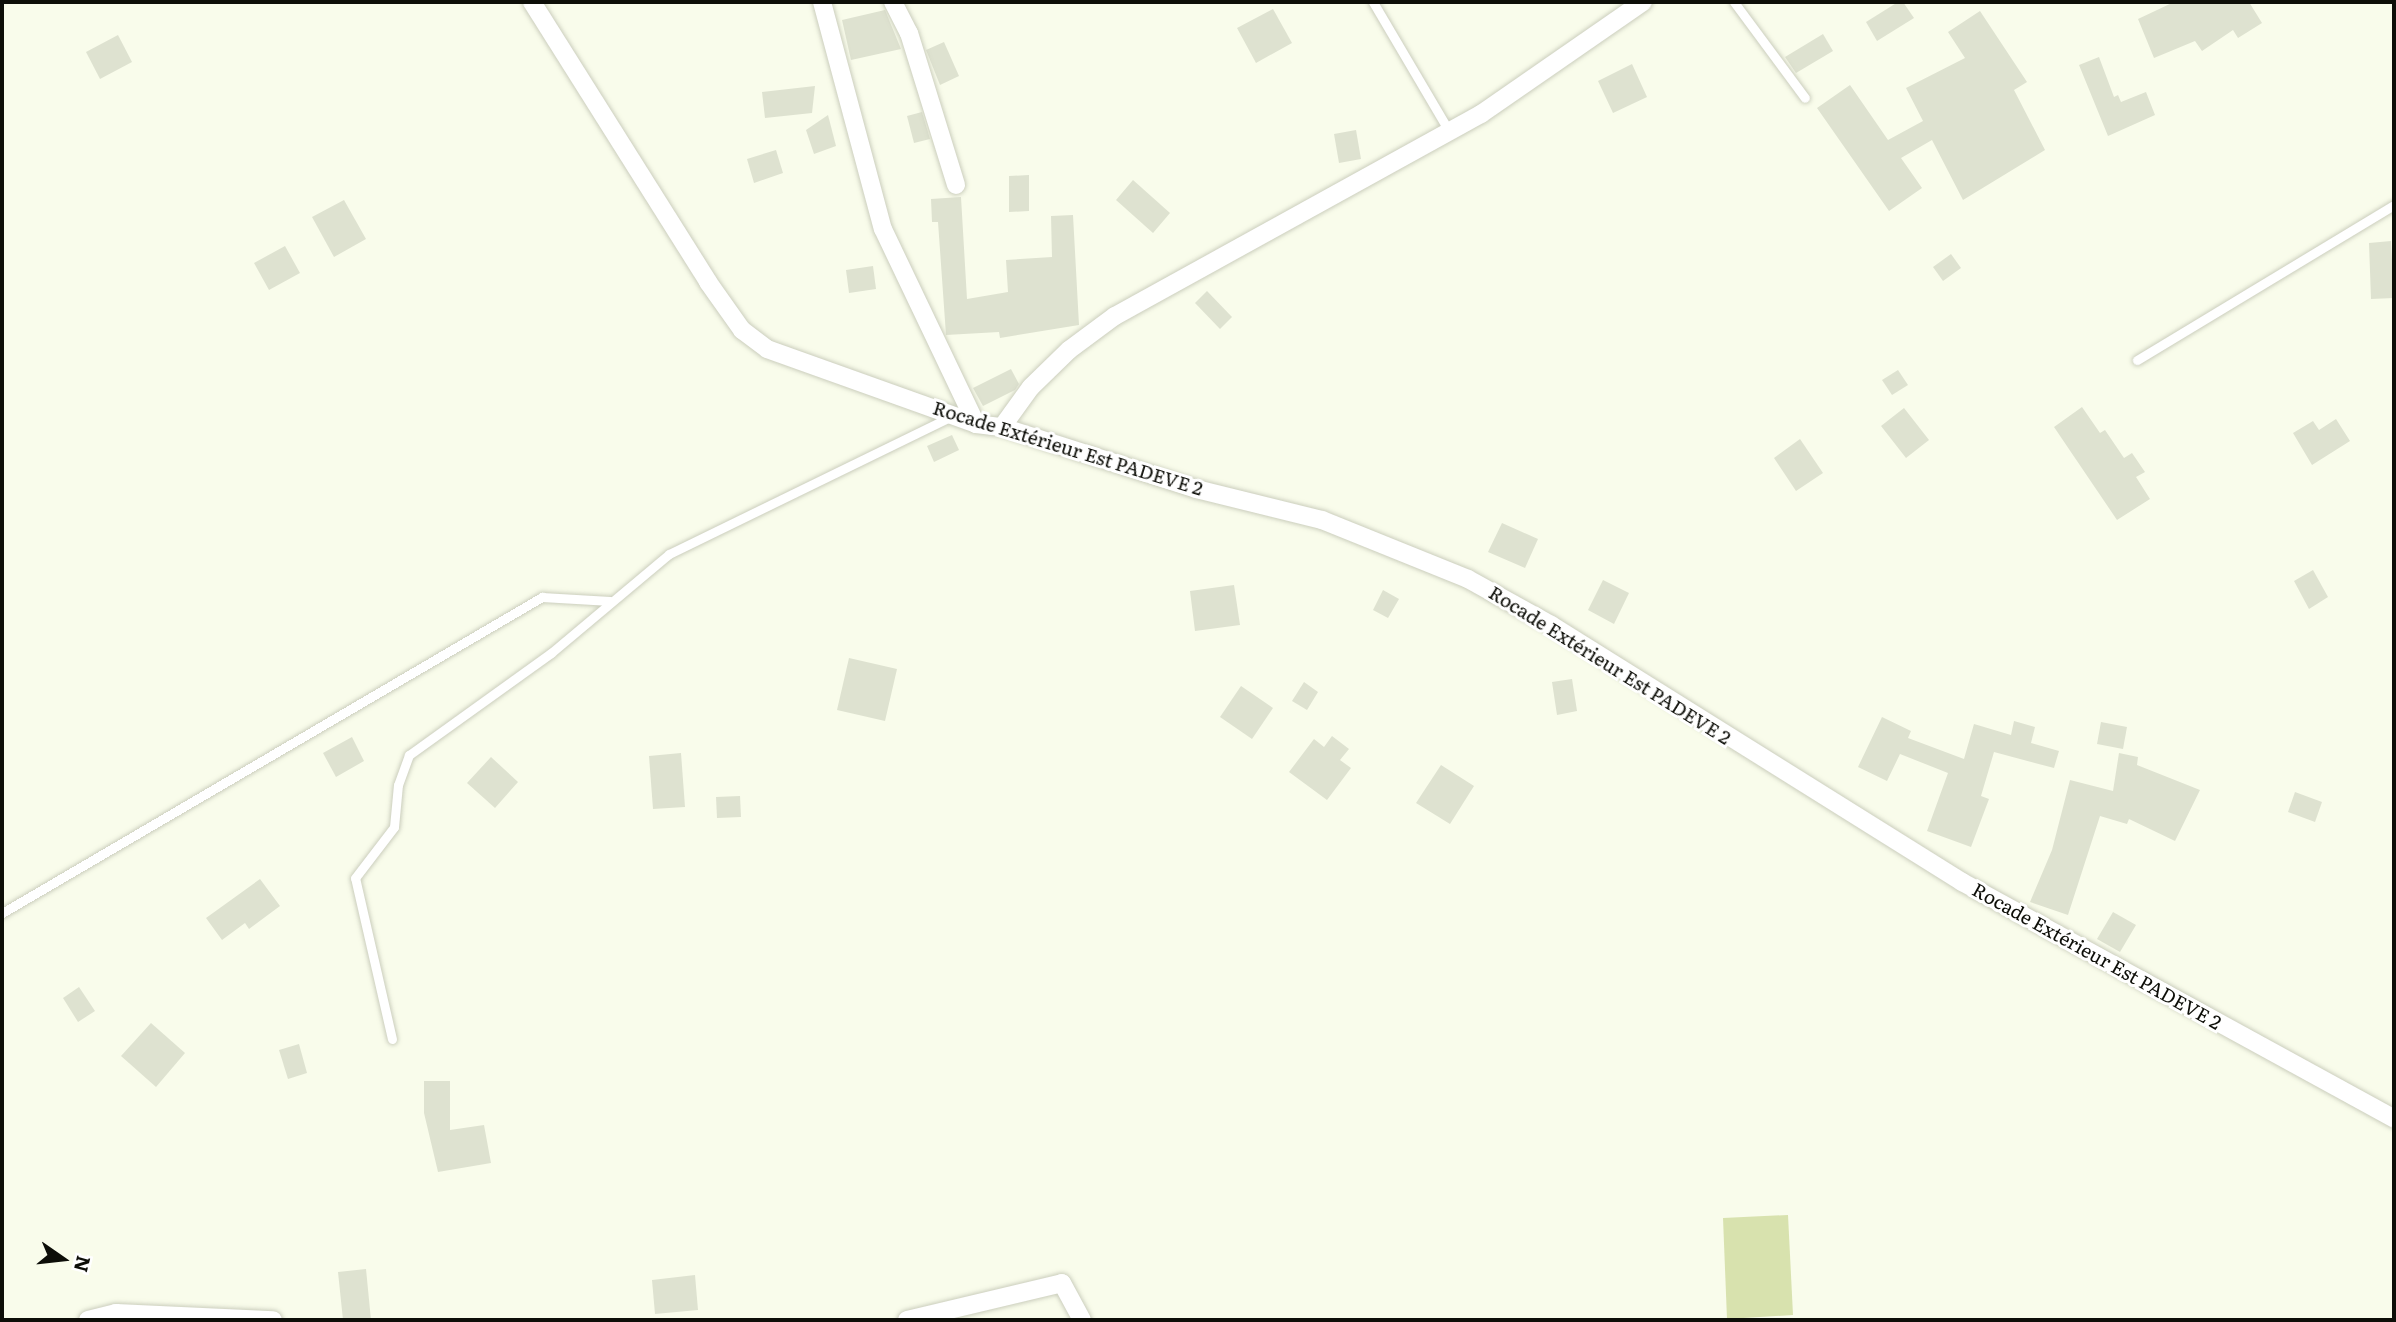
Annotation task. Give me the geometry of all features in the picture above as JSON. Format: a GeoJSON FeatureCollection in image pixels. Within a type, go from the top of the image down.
{"type":"FeatureCollection","features":[{"type":"Feature","properties":{"kind":"street","name":"Rocade Extérieur Est PADEVE 2"},"geometry":{"type":"LineString","coordinates":[[532,2],[742,330],[767,349],[805,365],[957,413],[976,424],[1002,427],[1196,489],[1322,520],[1468,579],[1551,625],[1962,882],[2394,1119]]}},
{"type":"Feature","properties":{"kind":"street"},"geometry":{"type":"LineString","coordinates":[[822,2],[883,229],[976,424]]}},
{"type":"Feature","properties":{"kind":"street"},"geometry":{"type":"LineString","coordinates":[[893,2],[909,33],[956,185]]}},
{"type":"Feature","properties":{"kind":"street"},"geometry":{"type":"LineString","coordinates":[[1002,427],[1031,387],[1069,350],[1115,316],[1481,114],[1643,2]]}},
{"type":"Feature","properties":{"kind":"street"},"geometry":{"type":"LineString","coordinates":[[907,1320],[1062,1283],[1082,1320]]}},
{"type":"Feature","properties":{"kind":"street"},"geometry":{"type":"LineString","coordinates":[[88,1320],[116,1313],[273,1320]]}},
{"type":"Feature","properties":{"kind":"lane"},"geometry":{"type":"LineString","coordinates":[[1373,2],[1449,131]]}},
{"type":"Feature","properties":{"kind":"lane"},"geometry":{"type":"LineString","coordinates":[[1734,2],[1805,98]]}},
{"type":"Feature","properties":{"kind":"lane"},"geometry":{"type":"LineString","coordinates":[[2137,360],[2394,205]]}},
{"type":"Feature","properties":{"kind":"lane"},"geometry":{"type":"LineString","coordinates":[[392,1039],[355,878],[394,827],[398,785],[409,755],[551,653],[610,601],[670,554],[957,413]]}},
{"type":"Feature","properties":{"kind":"lane"},"geometry":{"type":"LineString","coordinates":[[2,913],[542,597],[610,601]]}},
{"type":"Feature","properties":{"kind":"green space"},"geometry":{"type":"Polygon","coordinates":[[[1788,1215],[1793,1315],[1727,1319],[1723,1218],[1788,1215]]]}},
{"type":"Feature","properties":{"kind":"building"},"geometry":{"type":"Polygon","coordinates":[[[1898,2],[1903,2],[1914,18],[1877,41],[1866,22],[1898,2]]]}},
{"type":"Feature","properties":{"kind":"building"},"geometry":{"type":"Polygon","coordinates":[[[2174,2],[2249,2],[2262,23],[2238,38],[2233,30],[2202,51],[2195,41],[2154,58],[2138,19],[2174,2]]]}},
{"type":"Feature","properties":{"kind":"building"},"geometry":{"type":"Polygon","coordinates":[[[1273,9],[1292,43],[1256,63],[1237,28],[1273,9]]]}},
{"type":"Feature","properties":{"kind":"building"},"geometry":{"type":"Polygon","coordinates":[[[885,10],[901,49],[851,60],[842,20],[885,10]]]}},
{"type":"Feature","properties":{"kind":"building"},"geometry":{"type":"Polygon","coordinates":[[[1980,11],[2027,82],[2014,90],[2045,150],[1963,200],[1932,140],[1901,158],[1922,188],[1889,211],[1817,108],[1850,85],[1888,140],[1923,121],[1906,88],[1965,58],[1948,32],[1980,11]]]}},
{"type":"Feature","properties":{"kind":"building"},"geometry":{"type":"Polygon","coordinates":[[[1823,34],[1833,51],[1796,73],[1785,57],[1823,34]]]}},
{"type":"Feature","properties":{"kind":"building"},"geometry":{"type":"Polygon","coordinates":[[[118,35],[132,62],[100,79],[86,52],[118,35]]]}},
{"type":"Feature","properties":{"kind":"building"},"geometry":{"type":"Polygon","coordinates":[[[944,42],[959,76],[940,85],[926,50],[944,42]]]}},
{"type":"Feature","properties":{"kind":"building"},"geometry":{"type":"Polygon","coordinates":[[[2099,57],[2114,97],[2118,95],[2121,102],[2146,92],[2155,115],[2108,136],[2079,65],[2099,57]]]}},
{"type":"Feature","properties":{"kind":"building"},"geometry":{"type":"Polygon","coordinates":[[[1632,64],[1647,97],[1613,113],[1598,81],[1632,64]]]}},
{"type":"Feature","properties":{"kind":"building"},"geometry":{"type":"Polygon","coordinates":[[[815,86],[812,113],[765,118],[762,92],[815,86]]]}},
{"type":"Feature","properties":{"kind":"building"},"geometry":{"type":"Polygon","coordinates":[[[922,112],[930,139],[914,143],[907,116],[922,112]]]}},
{"type":"Feature","properties":{"kind":"building"},"geometry":{"type":"Polygon","coordinates":[[[828,115],[836,146],[814,154],[806,130],[828,115]]]}},
{"type":"Feature","properties":{"kind":"building"},"geometry":{"type":"Polygon","coordinates":[[[1356,130],[1361,159],[1339,163],[1334,134],[1356,130]]]}},
{"type":"Feature","properties":{"kind":"building"},"geometry":{"type":"Polygon","coordinates":[[[776,150],[783,173],[754,183],[747,159],[776,150]]]}},
{"type":"Feature","properties":{"kind":"building"},"geometry":{"type":"Polygon","coordinates":[[[1029,175],[1029,211],[1009,212],[1009,176],[1029,175]]]}},
{"type":"Feature","properties":{"kind":"building"},"geometry":{"type":"Polygon","coordinates":[[[1133,180],[1170,213],[1153,233],[1116,200],[1133,180]]]}},
{"type":"Feature","properties":{"kind":"building"},"geometry":{"type":"Polygon","coordinates":[[[961,197],[967,299],[1008,292],[1006,260],[1052,257],[1051,216],[1073,215],[1079,325],[1000,338],[999,332],[946,335],[938,222],[932,222],[931,199],[961,197]]]}},
{"type":"Feature","properties":{"kind":"building"},"geometry":{"type":"Polygon","coordinates":[[[344,200],[366,239],[334,257],[312,217],[344,200]]]}},
{"type":"Feature","properties":{"kind":"building"},"geometry":{"type":"Polygon","coordinates":[[[2391,241],[2394,298],[2371,299],[2369,243],[2391,241]]]}},
{"type":"Feature","properties":{"kind":"building"},"geometry":{"type":"Polygon","coordinates":[[[285,246],[300,273],[269,290],[254,263],[285,246]]]}},
{"type":"Feature","properties":{"kind":"building"},"geometry":{"type":"Polygon","coordinates":[[[1951,254],[1961,268],[1943,281],[1933,267],[1951,254]]]}},
{"type":"Feature","properties":{"kind":"building"},"geometry":{"type":"Polygon","coordinates":[[[873,266],[876,289],[849,293],[846,270],[873,266]]]}},
{"type":"Feature","properties":{"kind":"building"},"geometry":{"type":"Polygon","coordinates":[[[1207,291],[1232,317],[1220,329],[1195,303],[1207,291]]]}},
{"type":"Feature","properties":{"kind":"building"},"geometry":{"type":"Polygon","coordinates":[[[1011,369],[1019,384],[1015,390],[983,406],[973,388],[1011,369]]]}},
{"type":"Feature","properties":{"kind":"building"},"geometry":{"type":"Polygon","coordinates":[[[1898,370],[1908,385],[1892,395],[1882,380],[1898,370]]]}},
{"type":"Feature","properties":{"kind":"building"},"geometry":{"type":"Polygon","coordinates":[[[2082,407],[2100,433],[2105,430],[2124,458],[2132,453],[2145,472],[2136,477],[2150,499],[2117,520],[2054,427],[2082,407]]]}},
{"type":"Feature","properties":{"kind":"building"},"geometry":{"type":"Polygon","coordinates":[[[1904,408],[1929,440],[1906,458],[1881,426],[1904,408]]]}},
{"type":"Feature","properties":{"kind":"building"},"geometry":{"type":"Polygon","coordinates":[[[2336,419],[2350,441],[2312,465],[2293,433],[2313,421],[2319,430],[2336,419]]]}},
{"type":"Feature","properties":{"kind":"building"},"geometry":{"type":"Polygon","coordinates":[[[952,435],[959,450],[934,462],[927,446],[952,435]]]}},
{"type":"Feature","properties":{"kind":"building"},"geometry":{"type":"Polygon","coordinates":[[[1800,439],[1823,473],[1796,491],[1774,458],[1800,439]]]}},
{"type":"Feature","properties":{"kind":"building"},"geometry":{"type":"Polygon","coordinates":[[[1502,523],[1538,539],[1525,568],[1488,552],[1502,523]]]}},
{"type":"Feature","properties":{"kind":"building"},"geometry":{"type":"Polygon","coordinates":[[[2313,570],[2328,597],[2309,609],[2294,581],[2313,570]]]}},
{"type":"Feature","properties":{"kind":"building"},"geometry":{"type":"Polygon","coordinates":[[[1603,580],[1629,593],[1614,624],[1588,610],[1603,580]]]}},
{"type":"Feature","properties":{"kind":"building"},"geometry":{"type":"Polygon","coordinates":[[[1234,585],[1240,625],[1195,631],[1190,591],[1234,585]]]}},
{"type":"Feature","properties":{"kind":"building"},"geometry":{"type":"Polygon","coordinates":[[[1383,590],[1399,599],[1388,618],[1373,610],[1383,590]]]}},
{"type":"Feature","properties":{"kind":"building"},"geometry":{"type":"Polygon","coordinates":[[[849,658],[897,669],[885,721],[837,710],[849,658]]]}},
{"type":"Feature","properties":{"kind":"building"},"geometry":{"type":"Polygon","coordinates":[[[1572,679],[1577,711],[1557,715],[1552,682],[1572,679]]]}},
{"type":"Feature","properties":{"kind":"building"},"geometry":{"type":"Polygon","coordinates":[[[1304,682],[1318,692],[1307,710],[1292,701],[1304,682]]]}},
{"type":"Feature","properties":{"kind":"building"},"geometry":{"type":"Polygon","coordinates":[[[1241,686],[1273,708],[1252,739],[1220,717],[1241,686]]]}},
{"type":"Feature","properties":{"kind":"building"},"geometry":{"type":"Polygon","coordinates":[[[1882,717],[1911,731],[1908,738],[1964,759],[1974,724],[2011,735],[2014,721],[2035,727],[2031,743],[2059,751],[2054,768],[1994,752],[1981,796],[1989,799],[1971,847],[1927,831],[1948,773],[1900,754],[1887,781],[1858,767],[1882,717]]]}},
{"type":"Feature","properties":{"kind":"building"},"geometry":{"type":"Polygon","coordinates":[[[2101,722],[2127,727],[2123,749],[2097,744],[2101,722]]]}},
{"type":"Feature","properties":{"kind":"building"},"geometry":{"type":"Polygon","coordinates":[[[1332,736],[1349,749],[1340,760],[1351,768],[1327,800],[1289,772],[1314,739],[1324,747],[1332,736]]]}},
{"type":"Feature","properties":{"kind":"building"},"geometry":{"type":"Polygon","coordinates":[[[352,737],[364,761],[336,777],[323,753],[352,737]]]}},
{"type":"Feature","properties":{"kind":"building"},"geometry":{"type":"Polygon","coordinates":[[[681,753],[685,807],[653,809],[649,756],[681,753]]]}},
{"type":"Feature","properties":{"kind":"building"},"geometry":{"type":"Polygon","coordinates":[[[2119,753],[2138,757],[2137,765],[2200,790],[2175,841],[2129,819],[2127,824],[2100,816],[2068,915],[2030,902],[2052,850],[2070,780],[2113,791],[2119,753]]]}},
{"type":"Feature","properties":{"kind":"building"},"geometry":{"type":"Polygon","coordinates":[[[491,757],[518,782],[495,808],[467,783],[491,757]]]}},
{"type":"Feature","properties":{"kind":"building"},"geometry":{"type":"Polygon","coordinates":[[[1441,765],[1474,786],[1450,824],[1416,803],[1441,765]]]}},
{"type":"Feature","properties":{"kind":"building"},"geometry":{"type":"Polygon","coordinates":[[[2295,792],[2322,802],[2315,822],[2288,812],[2295,792]]]}},
{"type":"Feature","properties":{"kind":"building"},"geometry":{"type":"Polygon","coordinates":[[[740,796],[741,817],[717,818],[716,797],[740,796]]]}},
{"type":"Feature","properties":{"kind":"building"},"geometry":{"type":"Polygon","coordinates":[[[260,879],[280,906],[249,929],[245,923],[222,940],[206,918],[260,879]]]}},
{"type":"Feature","properties":{"kind":"building"},"geometry":{"type":"Polygon","coordinates":[[[2113,912],[2136,925],[2120,952],[2097,939],[2113,912]]]}},
{"type":"Feature","properties":{"kind":"building"},"geometry":{"type":"Polygon","coordinates":[[[79,987],[95,1011],[78,1022],[63,998],[79,987]]]}},
{"type":"Feature","properties":{"kind":"building"},"geometry":{"type":"Polygon","coordinates":[[[151,1023],[185,1053],[156,1087],[121,1056],[151,1023]]]}},
{"type":"Feature","properties":{"kind":"building"},"geometry":{"type":"Polygon","coordinates":[[[299,1044],[307,1073],[288,1079],[279,1050],[299,1044]]]}},
{"type":"Feature","properties":{"kind":"building"},"geometry":{"type":"Polygon","coordinates":[[[424,1081],[450,1081],[450,1130],[484,1125],[491,1163],[438,1172],[424,1113],[424,1081]]]}},
{"type":"Feature","properties":{"kind":"building"},"geometry":{"type":"Polygon","coordinates":[[[366,1269],[371,1320],[343,1320],[338,1272],[366,1269]]]}},
{"type":"Feature","properties":{"kind":"building"},"geometry":{"type":"Polygon","coordinates":[[[695,1275],[698,1310],[655,1314],[652,1280],[695,1275]]]}}]}
